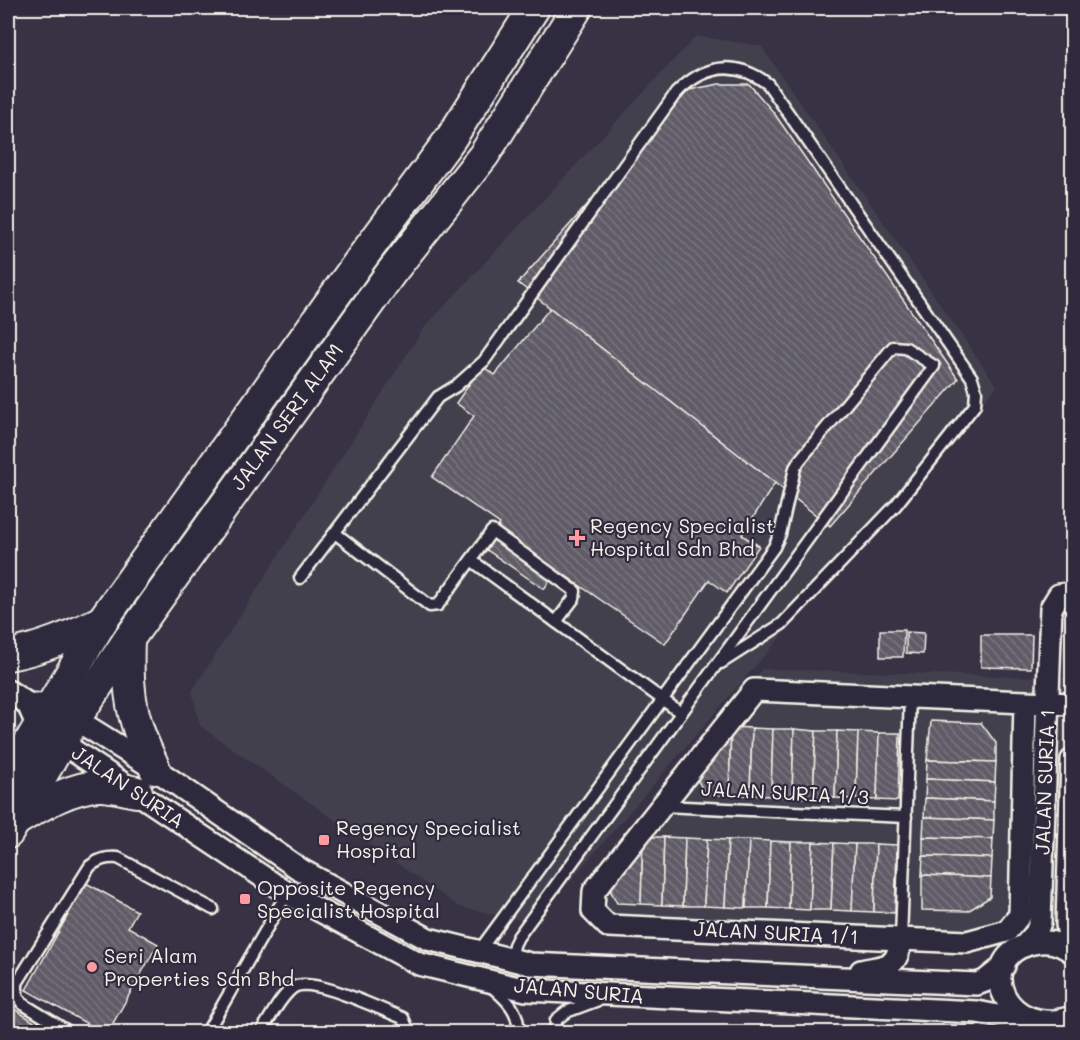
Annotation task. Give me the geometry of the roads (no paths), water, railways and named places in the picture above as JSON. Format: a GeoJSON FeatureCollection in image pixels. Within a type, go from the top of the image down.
{"type":"FeatureCollection","features":[{"type":"Feature","properties":{"kind":"main road","name":"JALAN SERI ALAM"},"geometry":{"type":"LineString","coordinates":[[11,827],[51,720],[102,621],[361,259],[451,138],[534,8]]}},
{"type":"Feature","properties":{"kind":"main road","name":"JALAN SERI ALAM"},"geometry":{"type":"LineString","coordinates":[[8,778],[51,720],[129,639],[390,274],[484,154],[577,8]]}},
{"type":"Feature","properties":{"kind":"main road"},"geometry":{"type":"LineString","coordinates":[[8,655],[68,638],[102,621]]}},
{"type":"Feature","properties":{"kind":"main road"},"geometry":{"type":"LineString","coordinates":[[11,827],[41,805],[70,792],[146,781],[128,670],[129,639]]}},
{"type":"Feature","properties":{"kind":"street","name":"JALAN SURIA 1"},"geometry":{"type":"LineString","coordinates":[[1004,966],[1012,954],[1024,946],[1036,933],[1040,922],[1051,608],[1059,595],[1066,594],[1072,597]]}},
{"type":"Feature","properties":{"kind":"street","name":"JALAN SURIA 1/1"},"geometry":{"type":"LineString","coordinates":[[910,697],[754,690],[594,891],[593,911],[608,926],[967,942],[1006,931],[1020,915],[1025,702]]}},
{"type":"Feature","properties":{"kind":"street"},"geometry":{"type":"LineString","coordinates":[[8,692],[51,720]]}},
{"type":"Feature","properties":{"kind":"street"},"geometry":{"type":"LineString","coordinates":[[910,697],[1072,704]]}},
{"type":"Feature","properties":{"kind":"street","name":"JALAN SURIA"},"geometry":{"type":"LineString","coordinates":[[51,720],[146,781],[301,870],[428,939],[530,964],[976,984],[985,981],[1004,966]]}},
{"type":"Feature","properties":{"kind":"street","name":"JALAN SURIA"},"geometry":{"type":"LineString","coordinates":[[51,720],[146,781],[287,893],[418,964],[526,990],[977,1012],[1028,1026],[1046,1028],[1072,1018]]}},
{"type":"Feature","properties":{"kind":"street","name":"JALAN SURIA 1"},"geometry":{"type":"LineString","coordinates":[[1072,760],[1067,924],[1072,952]]}},
{"type":"Feature","properties":{"kind":"street"},"geometry":{"type":"LineString","coordinates":[[829,977],[889,965],[898,957],[901,939]]}},
{"type":"Feature","properties":{"kind":"street"},"geometry":{"type":"LineString","coordinates":[[1024,946],[1039,941],[1052,942],[1072,952]]}},
{"type":"Feature","properties":{"kind":"street"},"geometry":{"type":"LineString","coordinates":[[1004,966],[1000,981],[1001,996],[1007,1010],[1028,1026]]}},
{"type":"Feature","properties":{"kind":"street"},"geometry":{"type":"LineString","coordinates":[[1068,1032],[1072,1018]]}},
{"type":"Feature","properties":{"kind":"lane"},"geometry":{"type":"LineString","coordinates":[[300,578],[438,397],[456,386],[484,361],[676,93],[690,79],[705,71],[725,68],[750,73],[768,84],[972,378],[976,399],[975,405],[896,505],[782,624],[716,666]]}},
{"type":"Feature","properties":{"kind":"lane"},"geometry":{"type":"LineString","coordinates":[[479,951],[774,547],[780,534],[795,468],[799,461],[893,347],[906,348],[933,366],[518,937],[512,959]]}},
{"type":"Feature","properties":{"kind":"lane"},"geometry":{"type":"LineString","coordinates":[[335,533],[430,606],[438,605],[492,531],[575,591],[574,598],[556,622]]}},
{"type":"Feature","properties":{"kind":"lane"},"geometry":{"type":"LineString","coordinates":[[471,560],[681,714]]}},
{"type":"Feature","properties":{"kind":"lane"},"geometry":{"type":"LineString","coordinates":[[901,939],[910,697]]}},
{"type":"Feature","properties":{"kind":"lane","name":"JALAN SURIA 1/3"},"geometry":{"type":"LineString","coordinates":[[662,806],[906,817]]}},
{"type":"Feature","properties":{"kind":"lane"},"geometry":{"type":"LineString","coordinates":[[69,1032],[23,1004],[17,997],[17,983],[90,866],[100,859],[118,858],[213,909]]}},
{"type":"Feature","properties":{"kind":"lane"},"geometry":{"type":"LineString","coordinates":[[207,1032],[287,893]]}},
{"type":"Feature","properties":{"kind":"lane"},"geometry":{"type":"LineString","coordinates":[[483,980],[506,999],[519,1023],[518,1032]]}},
{"type":"Feature","properties":{"kind":"lane"},"geometry":{"type":"LineString","coordinates":[[261,1032],[292,988],[302,984],[320,985],[403,1018],[409,1032]]}},
{"type":"Feature","properties":{"kind":"lane"},"geometry":{"type":"LineString","coordinates":[[555,1032],[556,1020],[566,1012],[613,994]]}},
{"type":"Feature","properties":{"kind":"place","name":"Regency Specialist Hospital Sdn Bhd"},"geometry":{"type":"Point","coordinates":[577,538]}},
{"type":"Feature","properties":{"kind":"place","name":"Regency Specialist Hospital"},"geometry":{"type":"Point","coordinates":[324,840]}},
{"type":"Feature","properties":{"kind":"place","name":"Opposite Regency Specialist Hospital"},"geometry":{"type":"Point","coordinates":[245,899]}},
{"type":"Feature","properties":{"kind":"place","name":"Seri Alam Properties Sdn Bhd"},"geometry":{"type":"Point","coordinates":[92,967]}}]}
